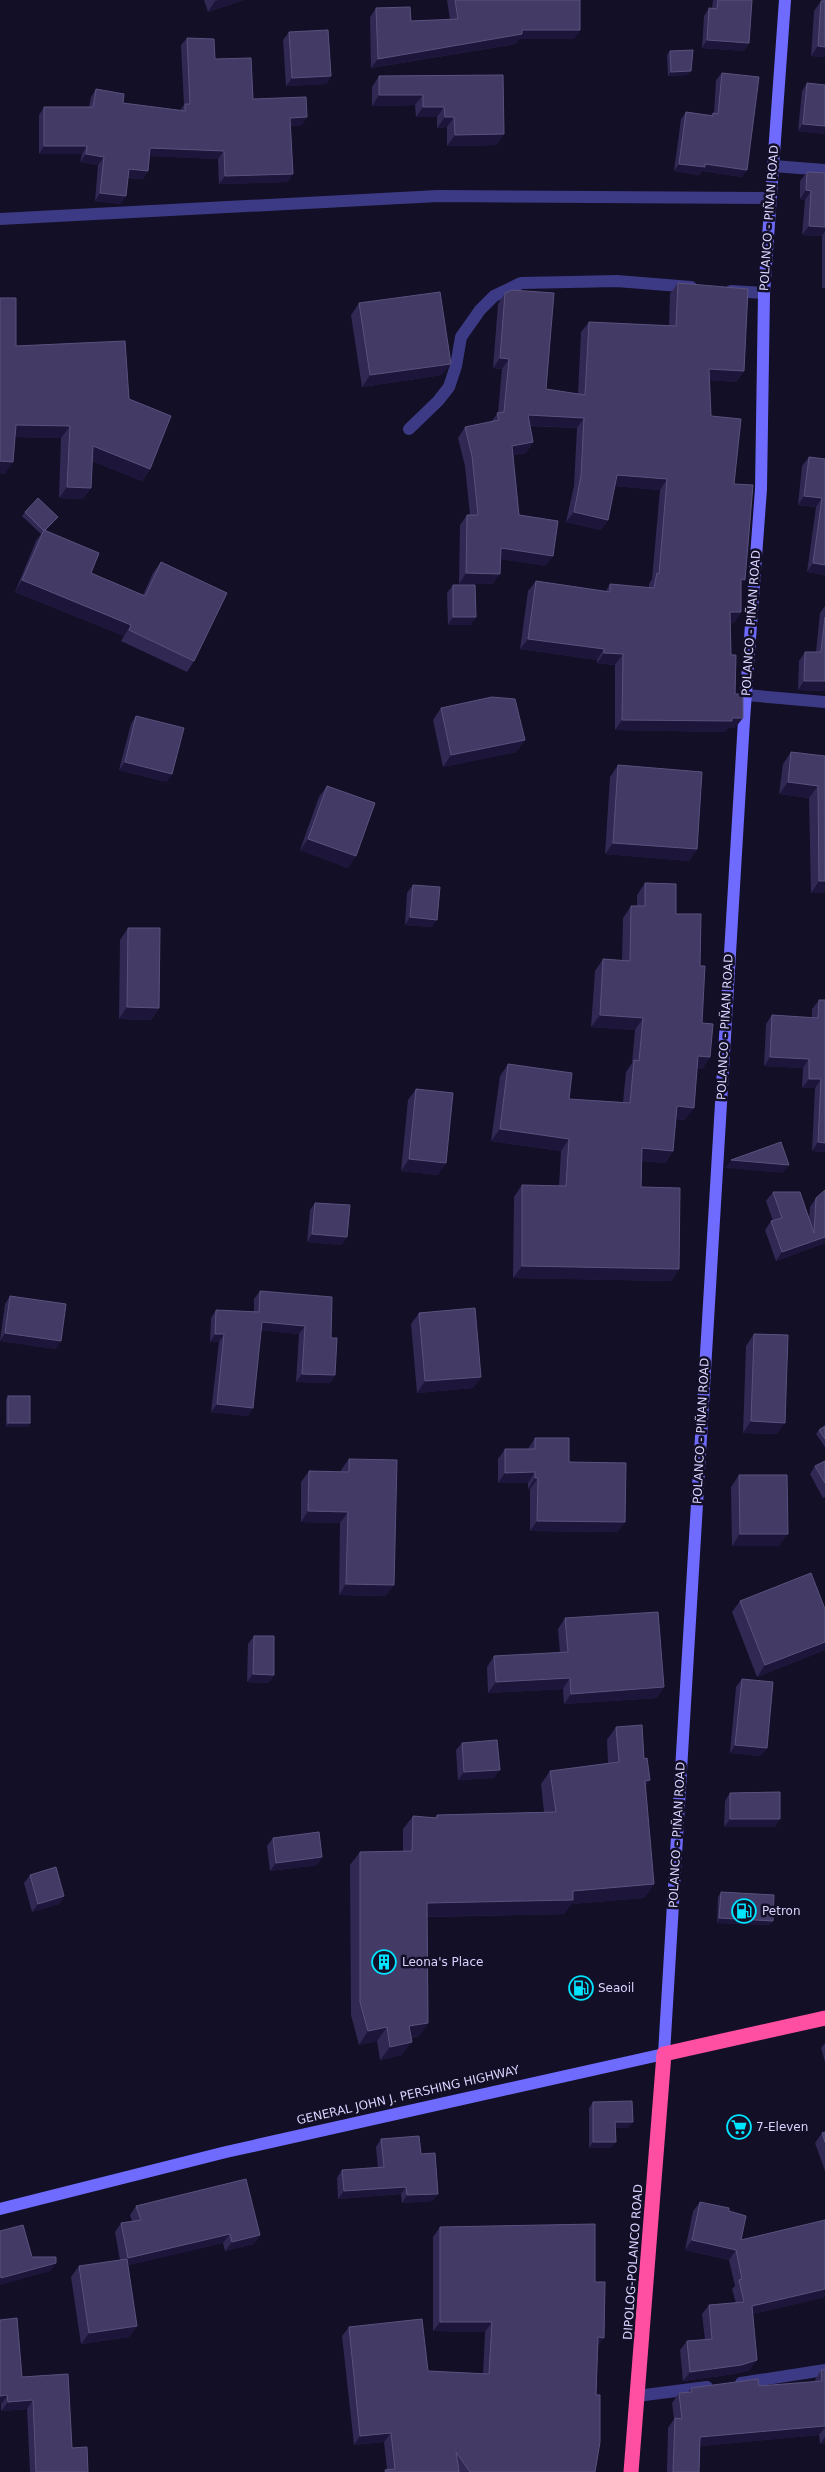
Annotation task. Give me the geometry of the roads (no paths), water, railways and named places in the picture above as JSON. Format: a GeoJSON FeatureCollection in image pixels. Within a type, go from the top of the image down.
{"type":"FeatureCollection","features":[{"type":"Feature","properties":{"kind":"highway","name":"GENERAL JOHN J. PERSHING HIGHWAY"},"geometry":{"type":"LineString","coordinates":[[664,2054],[825,2018]]}},
{"type":"Feature","properties":{"kind":"highway","name":"DIPOLOG-POLANCO ROAD"},"geometry":{"type":"LineString","coordinates":[[631,2472],[664,2054]]}},
{"type":"Feature","properties":{"kind":"main road","name":"POLANCO - PIÑAN ROAD"},"geometry":{"type":"LineString","coordinates":[[664,2054],[746,696],[761,489],[764,293],[785,0]]}},
{"type":"Feature","properties":{"kind":"main road","name":"GENERAL JOHN J. PERSHING HIGHWAY"},"geometry":{"type":"LineString","coordinates":[[0,2209],[226,2152],[664,2054]]}},
{"type":"Feature","properties":{"kind":"street"},"geometry":{"type":"LineString","coordinates":[[773,166],[825,170]]}},
{"type":"Feature","properties":{"kind":"street"},"geometry":{"type":"LineString","coordinates":[[0,219],[438,196],[770,198]]}},
{"type":"Feature","properties":{"kind":"street"},"geometry":{"type":"LineString","coordinates":[[410,429],[438,402],[449,386],[456,366],[461,337],[480,310],[494,296],[521,283],[617,281],[764,293]]}},
{"type":"Feature","properties":{"kind":"street"},"geometry":{"type":"LineString","coordinates":[[746,696],[825,702]]}},
{"type":"Feature","properties":{"kind":"street"},"geometry":{"type":"LineString","coordinates":[[637,2396],[825,2370]]}},
{"type":"Feature","properties":{"kind":"place","name":"Petron"},"geometry":{"type":"Point","coordinates":[744,1911]}},
{"type":"Feature","properties":{"kind":"place","name":"Leona's Place"},"geometry":{"type":"Point","coordinates":[384,1962]}},
{"type":"Feature","properties":{"kind":"place","name":"Seaoil"},"geometry":{"type":"Point","coordinates":[581,1988]}},
{"type":"Feature","properties":{"kind":"place","name":"7-Eleven"},"geometry":{"type":"Point","coordinates":[739,2127]}}]}
